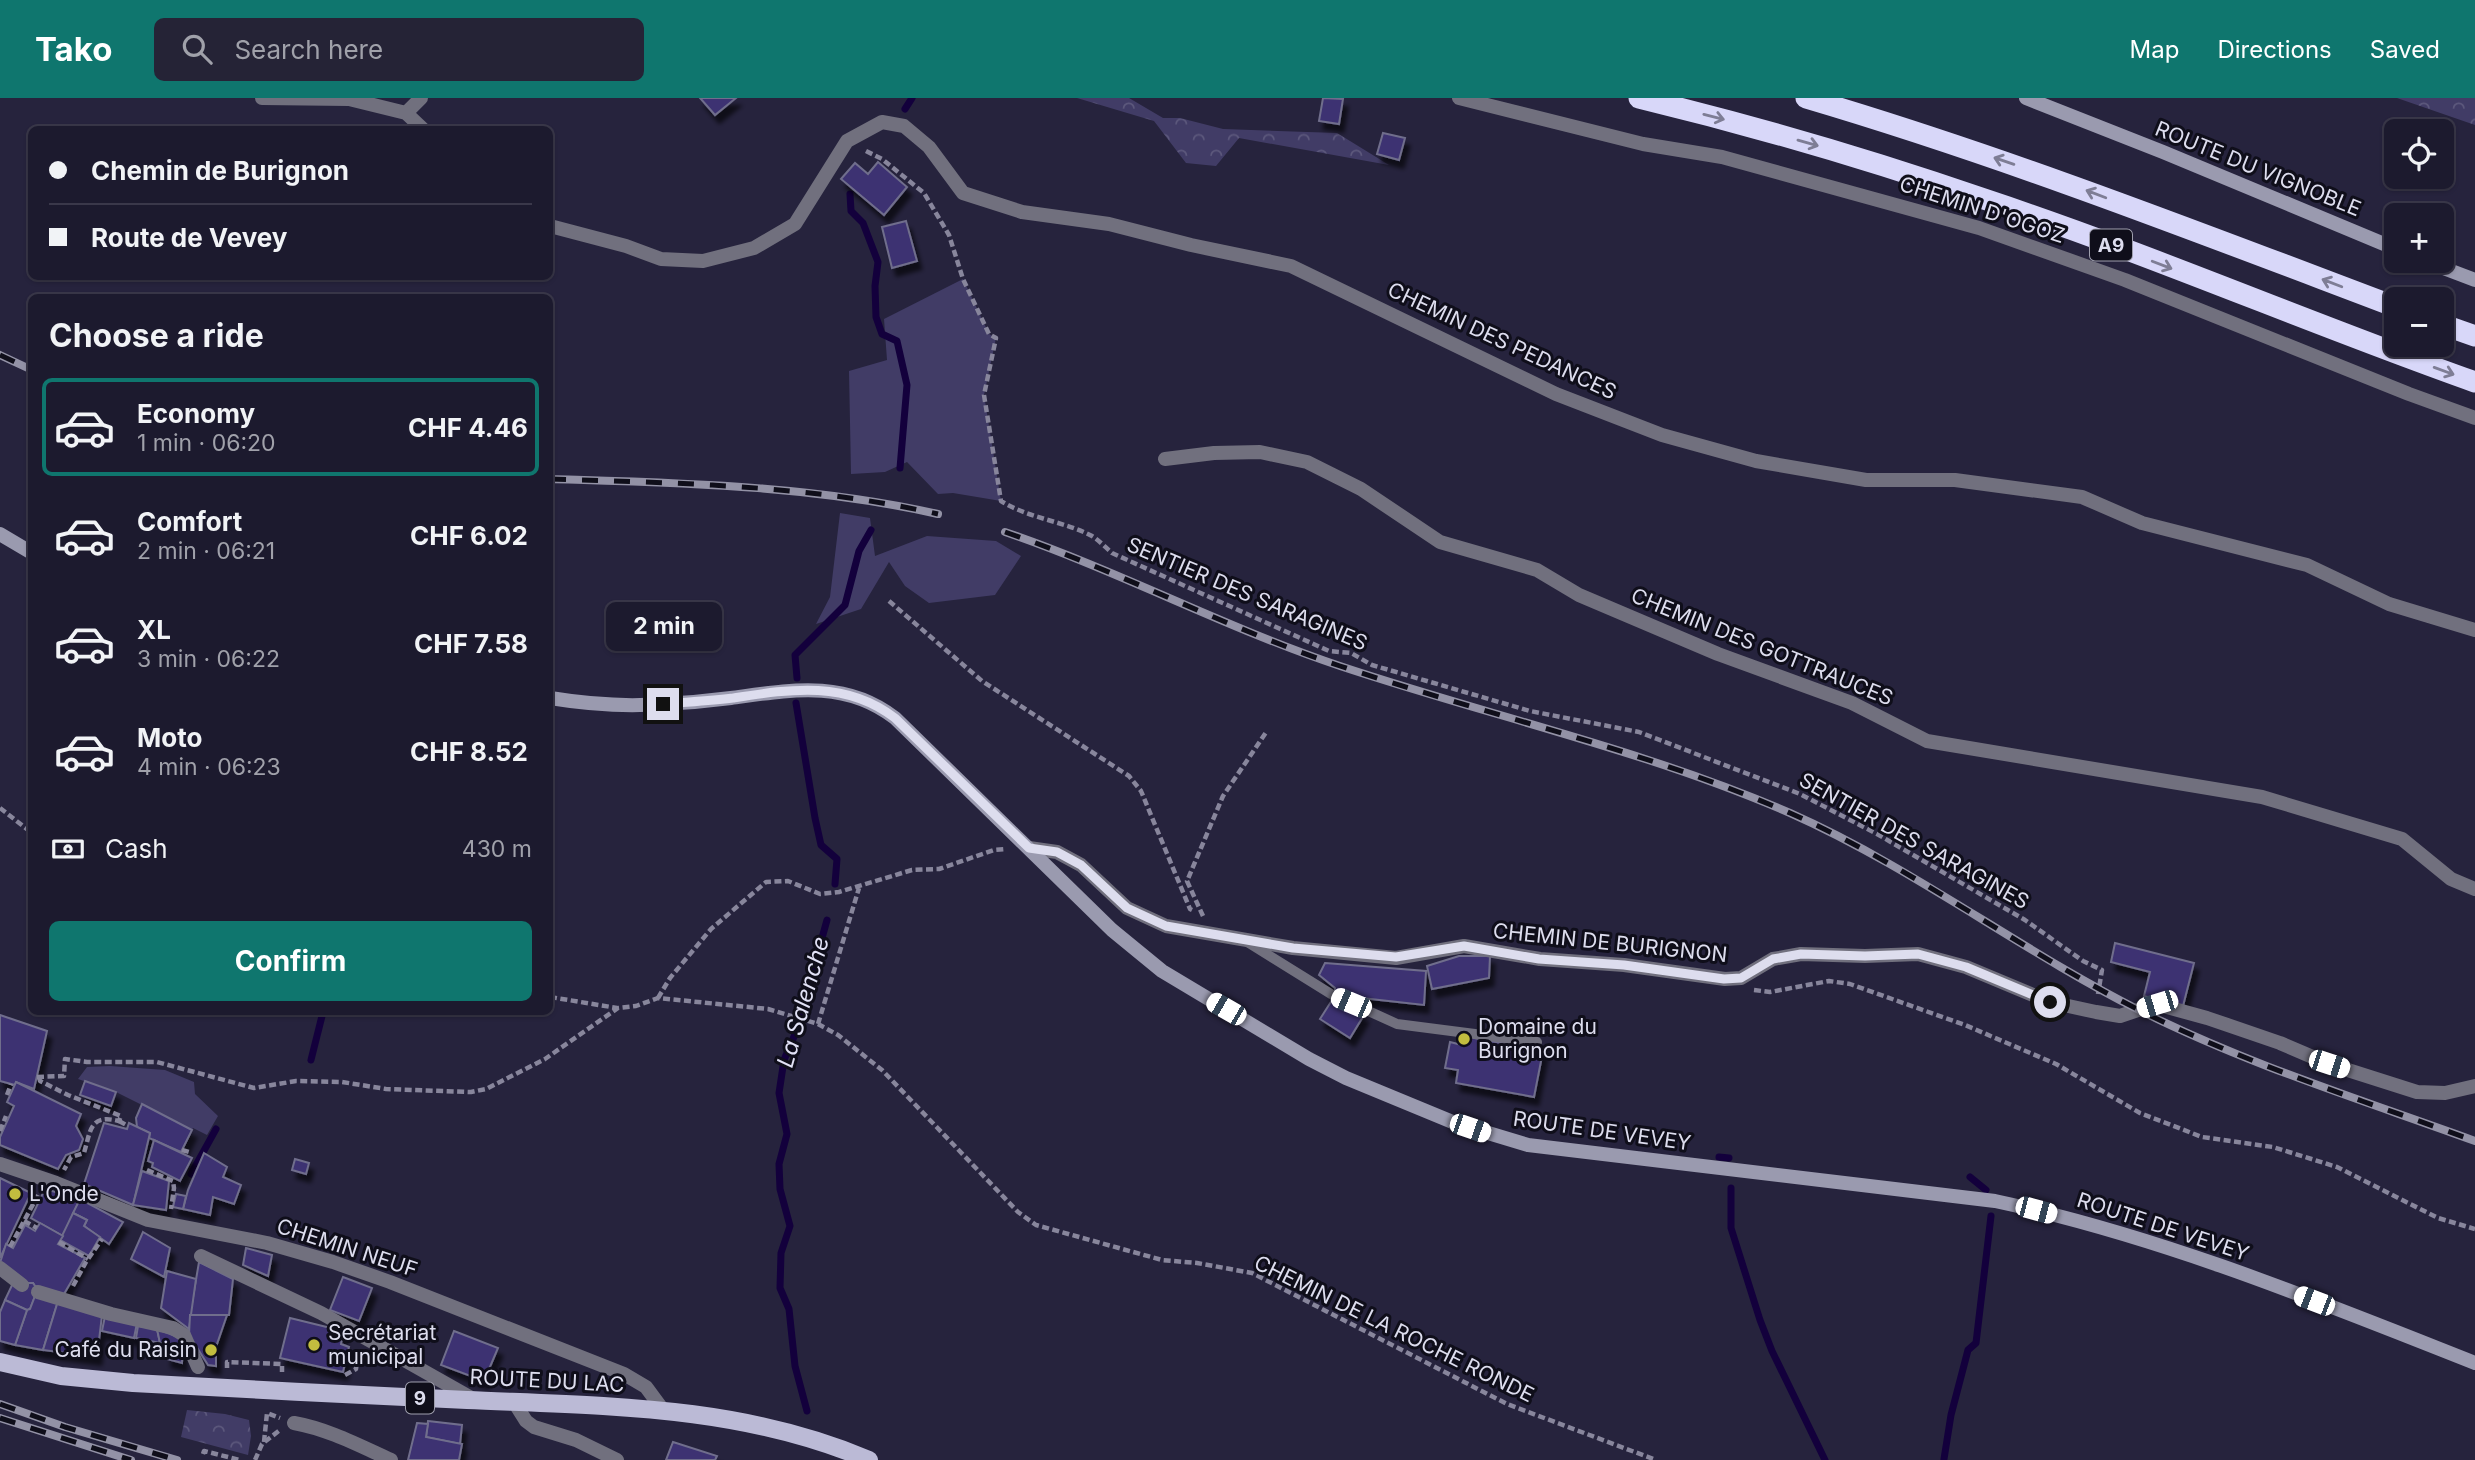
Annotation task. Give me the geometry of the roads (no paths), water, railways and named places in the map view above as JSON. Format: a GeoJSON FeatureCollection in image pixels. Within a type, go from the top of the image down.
{"type":"FeatureCollection","features":[{"type":"Feature","properties":{"kind":"highway","name":"A9"},"geometry":{"type":"LineString","coordinates":[[1639,98],[1742,124],[1986,199],[2475,382]]}},
{"type":"Feature","properties":{"kind":"highway","name":"A9"},"geometry":{"type":"LineString","coordinates":[[1806,98],[1908,128],[2068,183],[2384,302]]}},
{"type":"Feature","properties":{"kind":"highway"},"geometry":{"type":"LineString","coordinates":[[2454,329],[2475,336]]}},
{"type":"Feature","properties":{"kind":"main road","name":"ROUTE DU VIGNOBLE"},"geometry":{"type":"LineString","coordinates":[[2026,98],[2384,243]]}},
{"type":"Feature","properties":{"kind":"main road"},"geometry":{"type":"LineString","coordinates":[[2454,272],[2475,280]]}},
{"type":"Feature","properties":{"kind":"main road"},"geometry":{"type":"LineString","coordinates":[[0,534],[28,551]]}},
{"type":"Feature","properties":{"kind":"main road","name":"ROUTE DE VEVEY"},"geometry":{"type":"LineString","coordinates":[[553,698],[625,706],[731,698],[802,689],[846,693],[872,703],[895,718],[1112,930],[1162,971],[1309,1059],[1346,1078],[1455,1123],[1539,1147],[1995,1201],[2036,1210],[2239,1272],[2475,1363]]}},
{"type":"Feature","properties":{"kind":"main road","name":"ROUTE DU LAC"},"geometry":{"type":"LineString","coordinates":[[0,1362],[61,1376],[133,1384],[663,1410],[754,1423],[837,1447],[869,1460]]}},
{"type":"Feature","properties":{"kind":"street"},"geometry":{"type":"LineString","coordinates":[[262,98],[349,99],[406,113],[420,126]]}},
{"type":"Feature","properties":{"kind":"street"},"geometry":{"type":"LineString","coordinates":[[406,113],[421,98]]}},
{"type":"Feature","properties":{"kind":"street","name":"CHEMIN D'OGOZ"},"geometry":{"type":"LineString","coordinates":[[1459,98],[1643,144],[1722,156],[1979,228],[2125,280],[2475,418]]}},
{"type":"Feature","properties":{"kind":"street","name":"CHEMIN DES PEDANCES"},"geometry":{"type":"LineString","coordinates":[[553,227],[626,246],[661,259],[703,261],[754,248],[795,224],[847,141],[882,122],[904,127],[929,147],[962,193],[1022,212],[1109,224],[1291,266],[1556,394],[1662,435],[1756,461],[1866,480],[1955,480],[2082,496],[2142,523],[2306,565],[2389,604],[2475,629]]}},
{"type":"Feature","properties":{"kind":"street","name":"CHEMIN DES GOTTRAUCES"},"geometry":{"type":"LineString","coordinates":[[1165,459],[1214,453],[1260,452],[1307,462],[1361,489],[1440,542],[1537,570],[1579,595],[1718,654],[1853,703],[1927,741],[2262,797],[2402,839],[2451,879],[2475,889]]}},
{"type":"Feature","properties":{"kind":"street","name":"CHEMIN DE BURIGNON"},"geometry":{"type":"LineString","coordinates":[[1029,848],[1057,852],[1081,865],[1127,908],[1166,926],[1293,948],[1396,957],[1464,946],[1539,959],[1624,965],[1714,978],[1741,978],[1773,959],[1801,954],[1918,954],[1966,967],[2050,1002],[2095,1012],[2120,1016],[2157,1004],[2207,1018],[2280,1043],[2329,1064],[2417,1092],[2445,1093],[2475,1086]]}},
{"type":"Feature","properties":{"kind":"street","name":"CHEMIN NEUF"},"geometry":{"type":"LineString","coordinates":[[0,1164],[57,1183],[148,1220],[288,1248],[390,1282],[624,1374],[646,1387],[663,1410]]}},
{"type":"Feature","properties":{"kind":"street"},"geometry":{"type":"LineString","coordinates":[[201,1256],[321,1313],[475,1400]]}},
{"type":"Feature","properties":{"kind":"street"},"geometry":{"type":"LineString","coordinates":[[1,1267],[22,1285]]}},
{"type":"Feature","properties":{"kind":"street"},"geometry":{"type":"LineString","coordinates":[[38,1292],[66,1302],[173,1328],[184,1335],[198,1367]]}},
{"type":"Feature","properties":{"kind":"street"},"geometry":{"type":"LineString","coordinates":[[514,1402],[526,1421],[534,1427],[576,1440],[617,1460]]}},
{"type":"Feature","properties":{"kind":"street"},"geometry":{"type":"LineString","coordinates":[[293,1423],[335,1435],[391,1460]]}},
{"type":"Feature","properties":{"kind":"lane"},"geometry":{"type":"LineString","coordinates":[[1244,939],[1331,994],[1397,1024],[1537,1042]]}},
{"type":"Feature","properties":{"kind":"waterway","name":"La Salenche"},"geometry":{"type":"LineString","coordinates":[[905,109],[912,98]]}},
{"type":"Feature","properties":{"kind":"waterway","name":"La Salenche"},"geometry":{"type":"LineString","coordinates":[[850,194],[851,211],[863,223],[878,262],[875,286],[876,317],[882,334],[897,341],[907,385],[900,468]]}},
{"type":"Feature","properties":{"kind":"waterway","name":"La Salenche"},"geometry":{"type":"LineString","coordinates":[[797,678],[795,655],[845,605],[859,551],[871,530]]}},
{"type":"Feature","properties":{"kind":"waterway","name":"La Salenche"},"geometry":{"type":"LineString","coordinates":[[796,703],[821,845],[837,859],[835,884]]}},
{"type":"Feature","properties":{"kind":"waterway","name":"La Salenche"},"geometry":{"type":"LineString","coordinates":[[807,1411],[795,1366],[789,1309],[780,1288],[781,1253],[790,1226],[780,1189],[779,1164],[787,1134],[779,1093],[784,1060],[796,1032],[827,920]]}},
{"type":"Feature","properties":{"kind":"waterway"},"geometry":{"type":"LineString","coordinates":[[311,1060],[322,1015]]}},
{"type":"Feature","properties":{"kind":"waterway"},"geometry":{"type":"LineString","coordinates":[[191,1174],[216,1129]]}},
{"type":"Feature","properties":{"kind":"waterway"},"geometry":{"type":"LineString","coordinates":[[1719,1157],[1729,1158]]}},
{"type":"Feature","properties":{"kind":"waterway"},"geometry":{"type":"LineString","coordinates":[[1970,1177],[1986,1190]]}},
{"type":"Feature","properties":{"kind":"waterway"},"geometry":{"type":"LineString","coordinates":[[1731,1188],[1731,1228],[1760,1320],[1772,1351],[1825,1460]]}},
{"type":"Feature","properties":{"kind":"waterway"},"geometry":{"type":"LineString","coordinates":[[1944,1459],[1951,1415],[1968,1350],[1976,1343],[1991,1216]]}},
{"type":"Feature","properties":{"kind":"railway"},"geometry":{"type":"LineString","coordinates":[[0,355],[28,368]]}},
{"type":"Feature","properties":{"kind":"railway"},"geometry":{"type":"LineString","coordinates":[[553,479],[696,484],[793,491],[890,504],[938,514]]}},
{"type":"Feature","properties":{"kind":"railway"},"geometry":{"type":"LineString","coordinates":[[1005,532],[1298,651],[1396,684],[1680,770],[1790,813],[1879,858],[2095,987],[2139,1010],[2221,1047],[2305,1080],[2475,1141]]}},
{"type":"Feature","properties":{"kind":"railway"},"geometry":{"type":"LineString","coordinates":[[0,1404],[65,1427],[177,1460]]}},
{"type":"Feature","properties":{"kind":"railway"},"geometry":{"type":"LineString","coordinates":[[0,1418],[131,1460]]}},
{"type":"Feature","properties":{"kind":"place","name":"Domaine du Burignon"},"geometry":{"type":"Point","coordinates":[1464,1039]}},
{"type":"Feature","properties":{"kind":"place","name":"L'Onde"},"geometry":{"type":"Point","coordinates":[15,1194]}},
{"type":"Feature","properties":{"kind":"place","name":"Secrétariat municipal"},"geometry":{"type":"Point","coordinates":[314,1345]}},
{"type":"Feature","properties":{"kind":"place","name":"Café du Raisin"},"geometry":{"type":"Point","coordinates":[211,1350]}}]}
